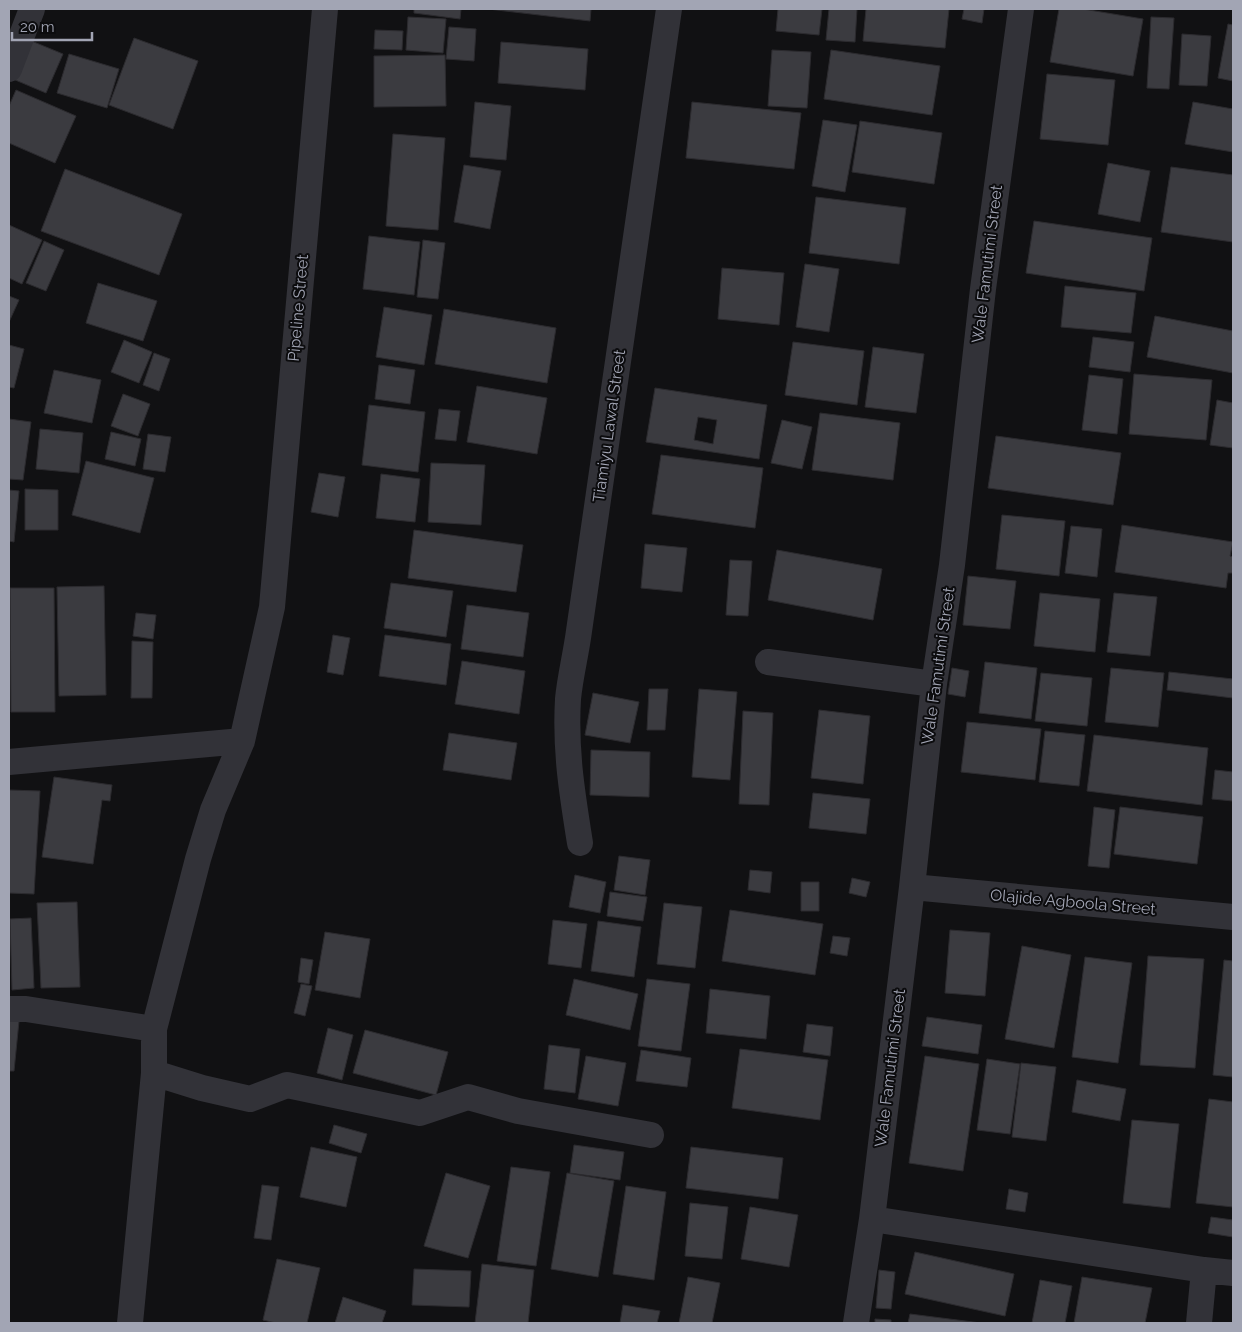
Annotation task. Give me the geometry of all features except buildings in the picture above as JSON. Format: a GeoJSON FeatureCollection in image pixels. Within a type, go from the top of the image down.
{"type":"FeatureCollection","features":[{"type":"Feature","properties":{"kind":"street"},"geometry":{"type":"LineString","coordinates":[[9,69],[32,9]]}},
{"type":"Feature","properties":{"kind":"street","name":"Pipeline Street"},"geometry":{"type":"LineString","coordinates":[[130,1323],[154,1073],[154,1029],[212,810],[242,741],[272,607],[325,9]]}},
{"type":"Feature","properties":{"kind":"street","name":"Tiamiyu Lawal Street"},"geometry":{"type":"LineString","coordinates":[[580,844],[569,771],[567,740],[568,697],[669,9]]}},
{"type":"Feature","properties":{"kind":"street","name":"Wale Famutimi Street"},"geometry":{"type":"LineString","coordinates":[[856,1323],[872,1219],[912,887],[934,684],[952,565],[983,289],[1021,9]]}},
{"type":"Feature","properties":{"kind":"street"},"geometry":{"type":"LineString","coordinates":[[768,662],[934,684]]}},
{"type":"Feature","properties":{"kind":"street"},"geometry":{"type":"LineString","coordinates":[[9,762],[242,741]]}},
{"type":"Feature","properties":{"kind":"street","name":"Olajide Agboola Street"},"geometry":{"type":"LineString","coordinates":[[912,887],[1233,917]]}},
{"type":"Feature","properties":{"kind":"street"},"geometry":{"type":"LineString","coordinates":[[9,1009],[26,1009],[154,1029]]}},
{"type":"Feature","properties":{"kind":"street"},"geometry":{"type":"LineString","coordinates":[[154,1073],[202,1088],[250,1099],[287,1085],[420,1113],[468,1098],[518,1111],[651,1135]]}},
{"type":"Feature","properties":{"kind":"street"},"geometry":{"type":"LineString","coordinates":[[872,1219],[1233,1273]]}},
{"type":"Feature","properties":{"kind":"street"},"geometry":{"type":"LineString","coordinates":[[1199,1323],[1204,1270]]}}]}
